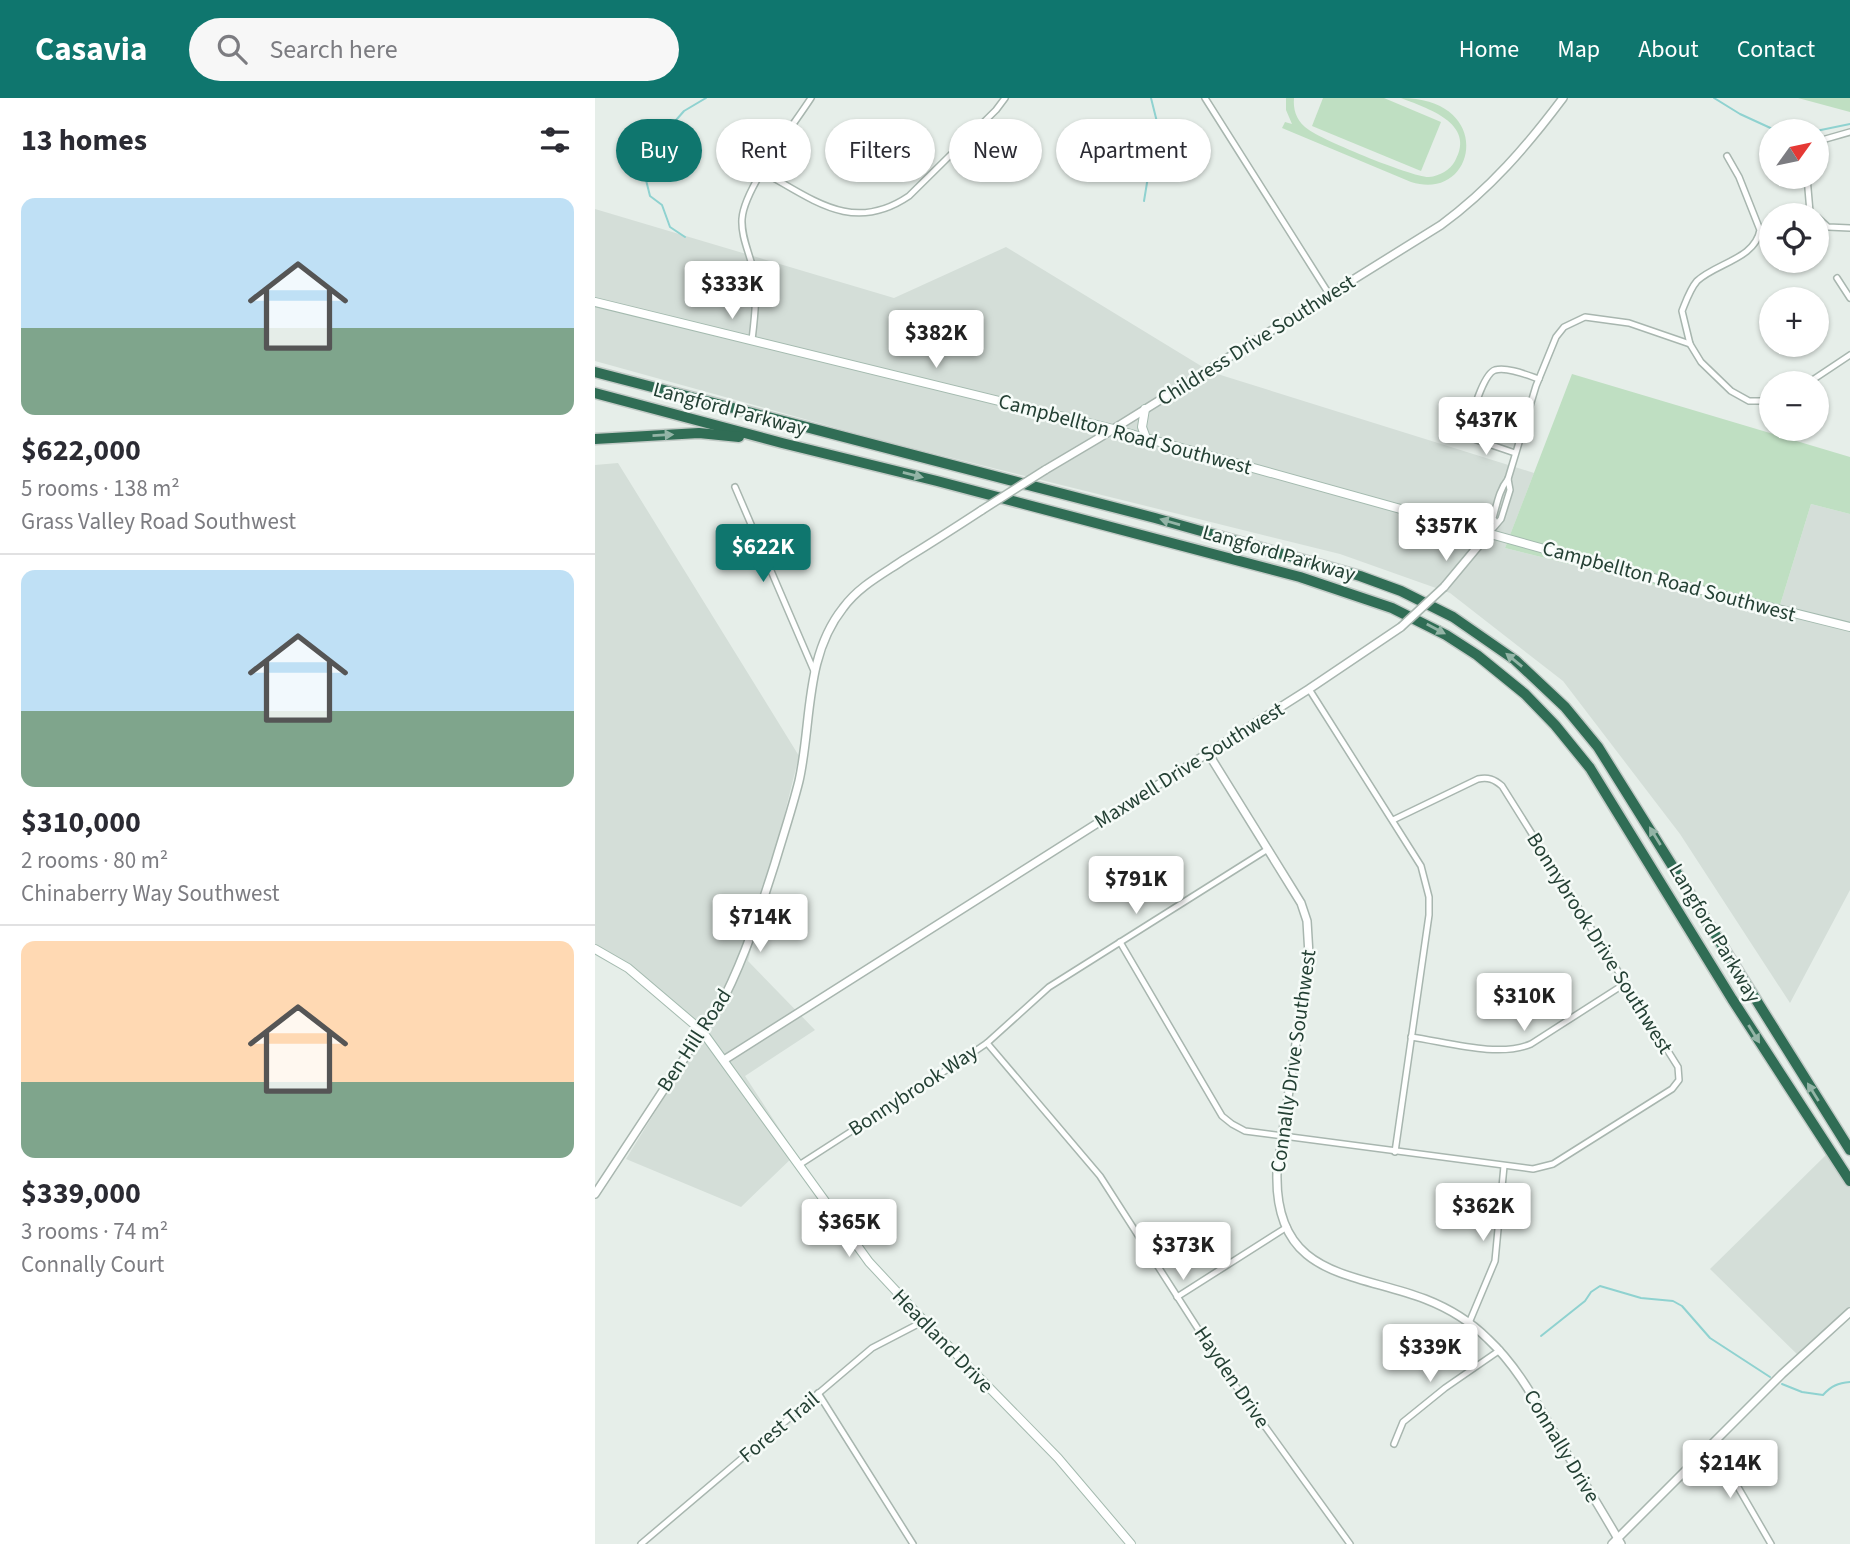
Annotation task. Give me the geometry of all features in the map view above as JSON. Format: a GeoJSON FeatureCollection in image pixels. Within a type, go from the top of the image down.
{"type":"FeatureCollection","features":[{"type":"Feature","properties":{"kind":"highway","name":"Langford Parkway"},"geometry":{"type":"LineString","coordinates":[[595,372],[1155,518],[1360,576],[1423,601],[1479,633],[1549,690],[1598,747],[1850,1150]]}},
{"type":"Feature","properties":{"kind":"highway","name":"Langford Parkway"},"geometry":{"type":"LineString","coordinates":[[595,393],[1331,586],[1410,615],[1477,655],[1525,694],[1590,768],[1732,999],[1850,1181]]}},
{"type":"Feature","properties":{"kind":"highway"},"geometry":{"type":"LineString","coordinates":[[595,439],[699,433],[782,443]]}},
{"type":"Feature","properties":{"kind":"main road","name":"Campbellton Road Southwest"},"geometry":{"type":"LineString","coordinates":[[595,302],[1113,429],[1609,567],[1850,627]]}},
{"type":"Feature","properties":{"kind":"main road"},"geometry":{"type":"LineString","coordinates":[[1145,410],[1142,427],[1146,438]]}},
{"type":"Feature","properties":{"kind":"main road","name":"Headland Drive"},"geometry":{"type":"LineString","coordinates":[[595,948],[628,968],[702,1031],[869,1262],[1058,1458],[1131,1544]]}},
{"type":"Feature","properties":{"kind":"street"},"geometry":{"type":"LineString","coordinates":[[797,119],[811,98]]}},
{"type":"Feature","properties":{"kind":"street"},"geometry":{"type":"LineString","coordinates":[[782,182],[834,210],[856,214],[879,212],[909,195],[1005,98]]}},
{"type":"Feature","properties":{"kind":"street"},"geometry":{"type":"LineString","coordinates":[[1205,98],[1329,294]]}},
{"type":"Feature","properties":{"kind":"street","name":"Childress Drive Southwest"},"geometry":{"type":"LineString","coordinates":[[815,671],[830,627],[862,587],[1045,470],[1441,225],[1467,206],[1514,160],[1563,98]]}},
{"type":"Feature","properties":{"kind":"street"},"geometry":{"type":"LineString","coordinates":[[1829,137],[1850,132]]}},
{"type":"Feature","properties":{"kind":"street"},"geometry":{"type":"LineString","coordinates":[[1727,156],[1739,177],[1760,230],[1759,237],[1749,249],[1698,281],[1682,311],[1690,344],[1701,362],[1731,391],[1749,401],[1759,401]]}},
{"type":"Feature","properties":{"kind":"street"},"geometry":{"type":"LineString","coordinates":[[752,340],[756,287],[743,237],[742,220],[747,198],[757,182]]}},
{"type":"Feature","properties":{"kind":"street"},"geometry":{"type":"LineString","coordinates":[[1829,227],[1850,228]]}},
{"type":"Feature","properties":{"kind":"street"},"geometry":{"type":"LineString","coordinates":[[1837,278],[1850,298]]}},
{"type":"Feature","properties":{"kind":"street"},"geometry":{"type":"LineString","coordinates":[[1489,533],[1496,523],[1493,518],[1502,487],[1508,479],[1539,379],[1556,337],[1565,327],[1585,317],[1629,323],[1690,344]]}},
{"type":"Feature","properties":{"kind":"street"},"geometry":{"type":"LineString","coordinates":[[1826,371],[1848,356],[1850,365]]}},
{"type":"Feature","properties":{"kind":"street"},"geometry":{"type":"LineString","coordinates":[[1515,453],[1465,436],[1482,386],[1489,374],[1496,370],[1513,371],[1539,379]]}},
{"type":"Feature","properties":{"kind":"street"},"geometry":{"type":"LineString","coordinates":[[735,487],[815,671]]}},
{"type":"Feature","properties":{"kind":"street","name":"Maxwell Drive Southwest"},"geometry":{"type":"LineString","coordinates":[[724,1060],[1309,689],[1401,627],[1444,587],[1489,533]]}},
{"type":"Feature","properties":{"kind":"street","name":"Ben Hill Road"},"geometry":{"type":"LineString","coordinates":[[595,1194],[702,1031],[739,968],[761,906],[799,779],[815,671]]}},
{"type":"Feature","properties":{"kind":"street"},"geometry":{"type":"LineString","coordinates":[[1309,689],[1421,866],[1429,897],[1429,915],[1395,1152]]}},
{"type":"Feature","properties":{"kind":"street","name":"Connally Drive Southwest"},"geometry":{"type":"LineString","coordinates":[[1208,753],[1301,903],[1310,938],[1277,1187],[1280,1208],[1287,1227],[1304,1251],[1329,1269],[1346,1277],[1425,1299],[1469,1323],[1500,1350]]}},
{"type":"Feature","properties":{"kind":"street","name":"Bonnybrook Drive Southwest"},"geometry":{"type":"LineString","coordinates":[[1119,942],[1222,1116],[1245,1131],[1534,1169],[1553,1164],[1672,1089],[1679,1080],[1678,1067],[1502,786],[1487,777],[1478,779],[1393,820]]}},
{"type":"Feature","properties":{"kind":"street","name":"Bonnybrook Way"},"geometry":{"type":"LineString","coordinates":[[799,1165],[987,1043],[1049,987],[1268,849]]}},
{"type":"Feature","properties":{"kind":"street"},"geometry":{"type":"LineString","coordinates":[[1412,1037],[1503,1051],[1518,1049],[1531,1044],[1626,984]]}},
{"type":"Feature","properties":{"kind":"street","name":"Hayden Drive"},"geometry":{"type":"LineString","coordinates":[[987,1043],[1101,1177],[1225,1371],[1350,1544]]}},
{"type":"Feature","properties":{"kind":"street"},"geometry":{"type":"LineString","coordinates":[[1469,1323],[1495,1261],[1504,1166]]}},
{"type":"Feature","properties":{"kind":"street"},"geometry":{"type":"LineString","coordinates":[[1177,1297],[1287,1227]]}},
{"type":"Feature","properties":{"kind":"street"},"geometry":{"type":"LineString","coordinates":[[1617,1542],[1782,1374],[1850,1312]]}},
{"type":"Feature","properties":{"kind":"street","name":"Forest Trail"},"geometry":{"type":"LineString","coordinates":[[641,1544],[873,1348],[924,1321]]}},
{"type":"Feature","properties":{"kind":"street"},"geometry":{"type":"LineString","coordinates":[[1394,1444],[1403,1422],[1445,1388],[1500,1350]]}},
{"type":"Feature","properties":{"kind":"street","name":"Connally Drive"},"geometry":{"type":"LineString","coordinates":[[1500,1350],[1522,1379],[1617,1542]]}},
{"type":"Feature","properties":{"kind":"street"},"geometry":{"type":"LineString","coordinates":[[818,1393],[913,1544]]}},
{"type":"Feature","properties":{"kind":"street"},"geometry":{"type":"LineString","coordinates":[[1713,1444],[1771,1544]]}},
{"type":"Feature","properties":{"kind":"shaded area"},"geometry":{"type":"Polygon","coordinates":[[[595,209],[894,298],[1006,247],[1211,372],[1534,473],[1505,548],[1777,615],[1811,504],[1850,514],[1850,890],[1790,1003],[1680,834],[1563,681],[1450,593],[1340,554],[880,440],[595,361],[595,209]]]}},
{"type":"Feature","properties":{"kind":"shaded area"},"geometry":{"type":"Polygon","coordinates":[[[618,463],[799,756],[748,961],[815,1030],[745,1076],[796,1154],[741,1207],[626,1159],[702,1036],[654,989],[595,951],[595,465],[618,463]]]}},
{"type":"Feature","properties":{"kind":"shaded area"},"geometry":{"type":"Polygon","coordinates":[[[1828,1153],[1850,1188],[1850,1315],[1802,1359],[1710,1269],[1828,1153]]]}},
{"type":"Feature","properties":{"kind":"green space"},"geometry":{"type":"Polygon","coordinates":[[[1286,98],[1294,98],[1297,117],[1313,132],[1386,165],[1429,177],[1444,172],[1453,164],[1460,148],[1459,137],[1446,119],[1401,98],[1431,102],[1452,114],[1463,130],[1466,148],[1462,165],[1451,178],[1433,184],[1411,182],[1282,128],[1285,122],[1292,124],[1286,110],[1286,98]]]}},
{"type":"Feature","properties":{"kind":"green space"},"geometry":{"type":"Polygon","coordinates":[[[1323,98],[1384,98],[1441,122],[1421,171],[1312,126],[1323,98]]]}},
{"type":"Feature","properties":{"kind":"green space"},"geometry":{"type":"Polygon","coordinates":[[[1798,98],[1850,98],[1850,112],[1798,98]]]}},
{"type":"Feature","properties":{"kind":"green space"},"geometry":{"type":"Polygon","coordinates":[[[1572,374],[1759,430],[1759,441],[1796,441],[1850,457],[1850,514],[1811,504],[1777,615],[1505,548],[1572,374]]]}},
{"type":"Feature","properties":{"kind":"waterway"},"geometry":{"type":"LineString","coordinates":[[685,237],[670,227],[662,205],[650,196],[641,160],[666,137],[670,127],[684,111],[706,98]]}},
{"type":"Feature","properties":{"kind":"waterway"},"geometry":{"type":"LineString","coordinates":[[1144,201],[1157,122],[1151,98]]}},
{"type":"Feature","properties":{"kind":"waterway"},"geometry":{"type":"LineString","coordinates":[[1714,98],[1759,123]]}},
{"type":"Feature","properties":{"kind":"waterway"},"geometry":{"type":"LineString","coordinates":[[1829,128],[1850,124]]}},
{"type":"Feature","properties":{"kind":"waterway"},"geometry":{"type":"LineString","coordinates":[[1541,1336],[1600,1286],[1641,1298],[1673,1301],[1682,1306],[1710,1338],[1770,1377]]}},
{"type":"Feature","properties":{"kind":"waterway"},"geometry":{"type":"LineString","coordinates":[[1782,1384],[1802,1392],[1823,1395],[1835,1386],[1850,1382]]}}]}
